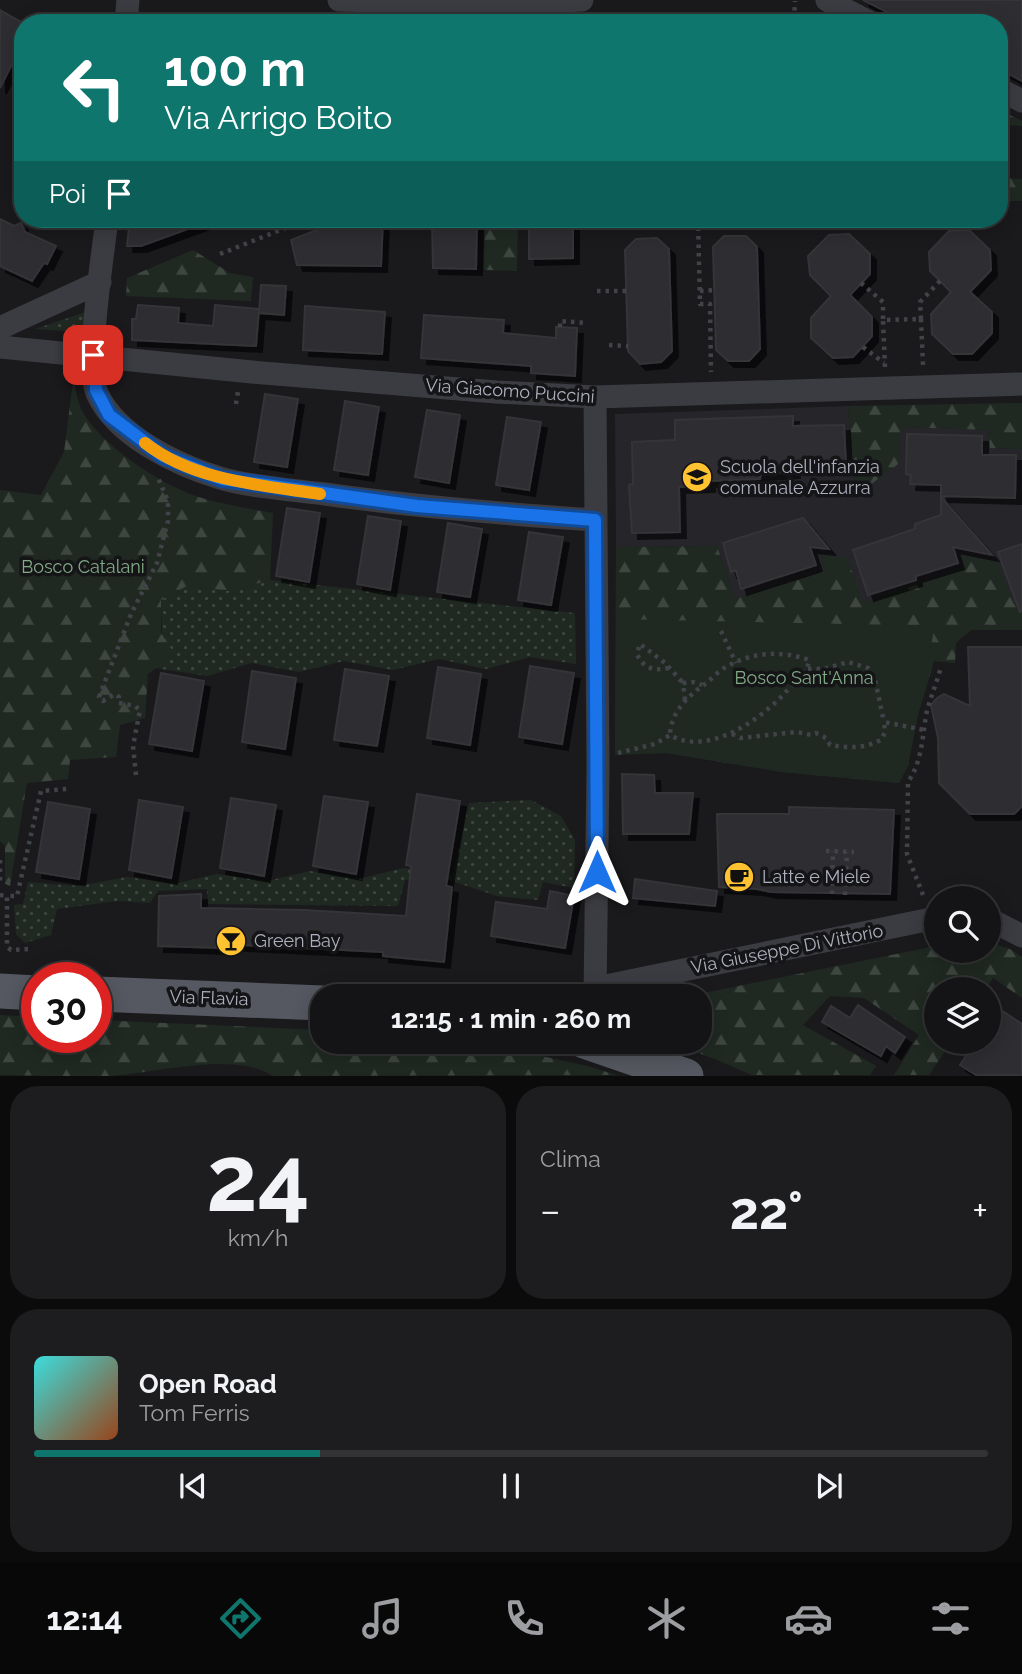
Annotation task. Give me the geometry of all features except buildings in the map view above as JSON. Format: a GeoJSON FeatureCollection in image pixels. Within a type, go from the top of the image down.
{"type":"FeatureCollection","features":[{"type":"Feature","properties":{"kind":"main road"},"geometry":{"type":"LineString","coordinates":[[0,991],[21,992]]}},
{"type":"Feature","properties":{"kind":"main road","name":"Via Flavia"},"geometry":{"type":"LineString","coordinates":[[112,996],[310,1003]]}},
{"type":"Feature","properties":{"kind":"main road"},"geometry":{"type":"LineString","coordinates":[[622,1054],[686,1076]]}},
{"type":"Feature","properties":{"kind":"street"},"geometry":{"type":"LineString","coordinates":[[338,0],[501,4],[582,0]]}},
{"type":"Feature","properties":{"kind":"street"},"geometry":{"type":"LineString","coordinates":[[827,0],[854,14]]}},
{"type":"Feature","properties":{"kind":"street"},"geometry":{"type":"LineString","coordinates":[[106,228],[93,355],[96,390],[109,415],[163,456],[222,479],[417,506],[595,520]]}},
{"type":"Feature","properties":{"kind":"street"},"geometry":{"type":"LineString","coordinates":[[0,328],[100,282]]}},
{"type":"Feature","properties":{"kind":"street","name":"Via Giacomo Puccini"},"geometry":{"type":"LineString","coordinates":[[0,347],[332,379],[595,397],[1022,384]]}},
{"type":"Feature","properties":{"kind":"street"},"geometry":{"type":"LineString","coordinates":[[595,397],[598,766],[596,984]]}},
{"type":"Feature","properties":{"kind":"street","name":"Via Giuseppe Di Vittorio"},"geometry":{"type":"LineString","coordinates":[[633,984],[924,922]]}},
{"type":"Feature","properties":{"kind":"street"},"geometry":{"type":"LineString","coordinates":[[1001,925],[1022,936]]}},
{"type":"Feature","properties":{"kind":"path"},"geometry":{"type":"LineString","coordinates":[[220,254],[285,228]]}},
{"type":"Feature","properties":{"kind":"path"},"geometry":{"type":"LineString","coordinates":[[698,228],[700,304],[710,304],[713,343],[711,377]]}},
{"type":"Feature","properties":{"kind":"path"},"geometry":{"type":"LineString","coordinates":[[923,369],[920,302],[940,281]]}},
{"type":"Feature","properties":{"kind":"path"},"geometry":{"type":"LineString","coordinates":[[861,283],[883,302],[885,370]]}},
{"type":"Feature","properties":{"kind":"path"},"geometry":{"type":"LineString","coordinates":[[700,291],[715,290]]}},
{"type":"Feature","properties":{"kind":"path"},"geometry":{"type":"LineString","coordinates":[[597,291],[626,291]]}},
{"type":"Feature","properties":{"kind":"path"},"geometry":{"type":"LineString","coordinates":[[883,320],[921,319]]}},
{"type":"Feature","properties":{"kind":"path"},"geometry":{"type":"LineString","coordinates":[[560,327],[560,321],[587,323]]}},
{"type":"Feature","properties":{"kind":"path"},"geometry":{"type":"LineString","coordinates":[[609,345],[628,346]]}},
{"type":"Feature","properties":{"kind":"path"},"geometry":{"type":"LineString","coordinates":[[863,346],[884,364]]}},
{"type":"Feature","properties":{"kind":"path"},"geometry":{"type":"LineString","coordinates":[[136,775],[133,746],[139,710],[135,706],[118,704],[119,697],[116,694],[103,701],[99,697],[131,614],[159,554],[168,521],[168,501],[158,477],[159,471]]}},
{"type":"Feature","properties":{"kind":"path"},"geometry":{"type":"LineString","coordinates":[[721,631],[736,663]]}},
{"type":"Feature","properties":{"kind":"path"},"geometry":{"type":"LineString","coordinates":[[668,668],[654,671],[648,668],[637,654],[640,644],[652,651],[683,683],[685,701]]}},
{"type":"Feature","properties":{"kind":"path"},"geometry":{"type":"LineString","coordinates":[[610,755],[655,744],[670,735],[674,716],[685,701],[725,667],[756,655],[775,652],[809,660],[808,668],[777,702],[732,733],[691,742],[678,740],[670,735]]}},
{"type":"Feature","properties":{"kind":"path"},"geometry":{"type":"LineString","coordinates":[[732,733],[740,738],[797,732],[811,735],[816,733],[826,738],[830,745],[859,747],[875,744],[882,739],[885,732],[884,722],[875,680],[867,667],[848,662],[824,668],[808,668]]}},
{"type":"Feature","properties":{"kind":"path"},"geometry":{"type":"LineString","coordinates":[[923,895],[907,853],[908,782],[919,757],[928,709],[941,667]]}},
{"type":"Feature","properties":{"kind":"path"},"geometry":{"type":"LineString","coordinates":[[683,683],[703,685]]}},
{"type":"Feature","properties":{"kind":"path"},"geometry":{"type":"LineString","coordinates":[[884,722],[924,730]]}},
{"type":"Feature","properties":{"kind":"path"},"geometry":{"type":"LineString","coordinates":[[0,895],[17,896],[41,791],[67,789]]}},
{"type":"Feature","properties":{"kind":"path"},"geometry":{"type":"LineString","coordinates":[[826,851],[854,852]]}},
{"type":"Feature","properties":{"kind":"path"},"geometry":{"type":"LineString","coordinates":[[832,894],[834,851]]}},
{"type":"Feature","properties":{"kind":"path"},"geometry":{"type":"LineString","coordinates":[[845,895],[847,852]]}},
{"type":"Feature","properties":{"kind":"path"},"geometry":{"type":"LineString","coordinates":[[0,860],[0,885]]}},
{"type":"Feature","properties":{"kind":"path"},"geometry":{"type":"LineString","coordinates":[[7,896],[7,947],[11,950],[28,949]]}},
{"type":"Feature","properties":{"kind":"shaded area"},"geometry":{"type":"Polygon","coordinates":[[[848,406],[854,496],[900,427],[988,430],[990,448],[1022,449],[1022,601],[1014,604],[962,556],[966,568],[863,603],[820,555],[825,571],[735,599],[717,546],[616,547],[615,414],[848,406]]]}},
{"type":"Feature","properties":{"kind":"green space"},"geometry":{"type":"Polygon","coordinates":[[[1008,114],[1022,121],[1022,126],[1008,125],[1008,114]]]}},
{"type":"Feature","properties":{"kind":"green space"},"geometry":{"type":"Polygon","coordinates":[[[1008,178],[1022,179],[1022,201],[1008,201],[1008,178]]]}},
{"type":"Feature","properties":{"kind":"green space"},"geometry":{"type":"Polygon","coordinates":[[[485,228],[518,228],[517,271],[484,270],[485,228]]]}},
{"type":"Feature","properties":{"kind":"green space"},"geometry":{"type":"Polygon","coordinates":[[[193,250],[230,273],[253,277],[251,301],[126,296],[127,278],[193,250]]]}},
{"type":"Feature","properties":{"kind":"green space"},"geometry":{"type":"Polygon","coordinates":[[[86,312],[83,332],[35,329],[86,312]]]}},
{"type":"Feature","properties":{"kind":"green space","name":"Bosco Catalani"},"geometry":{"type":"Polygon","coordinates":[[[74,374],[78,401],[85,416],[104,438],[130,460],[157,478],[192,495],[273,513],[270,580],[230,591],[187,586],[161,600],[161,633],[172,650],[163,663],[148,674],[145,718],[120,725],[116,757],[70,760],[68,779],[27,783],[10,886],[5,884],[5,846],[0,841],[0,490],[41,495],[64,452],[74,374]]]}},
{"type":"Feature","properties":{"kind":"green space"},"geometry":{"type":"Polygon","coordinates":[[[1022,403],[1022,449],[990,448],[988,430],[901,427],[898,464],[854,497],[848,406],[1022,403]]]}},
{"type":"Feature","properties":{"kind":"green space","name":"Bosco Sant'Anna"},"geometry":{"type":"Polygon","coordinates":[[[717,546],[735,599],[825,571],[820,555],[847,558],[863,603],[965,568],[961,555],[997,562],[1014,604],[1022,602],[1022,630],[971,630],[956,643],[955,663],[934,661],[918,715],[908,766],[899,783],[782,772],[666,753],[615,755],[616,547],[717,546]]]}},
{"type":"Feature","properties":{"kind":"green space"},"geometry":{"type":"Polygon","coordinates":[[[270,580],[575,613],[576,664],[530,657],[486,669],[439,659],[393,670],[344,661],[299,672],[252,663],[207,676],[155,668],[163,663],[161,600],[187,586],[230,591],[270,580]]]}},
{"type":"Feature","properties":{"kind":"green space","name":"Bosco Sant'Anna"},"geometry":{"type":"Polygon","coordinates":[[[616,619],[935,626],[928,659],[934,660],[918,715],[908,766],[899,783],[782,772],[666,753],[615,755],[616,619]]]}},
{"type":"Feature","properties":{"kind":"green space"},"geometry":{"type":"Polygon","coordinates":[[[531,800],[561,816],[575,840],[574,888],[543,882],[538,900],[497,896],[452,881],[405,880],[398,906],[208,904],[207,889],[158,891],[150,903],[117,901],[57,909],[51,935],[25,943],[16,934],[14,905],[23,904],[28,882],[79,886],[127,877],[174,884],[217,874],[267,881],[310,871],[358,879],[404,868],[453,875],[469,803],[531,800]]]}},
{"type":"Feature","properties":{"kind":"green space"},"geometry":{"type":"Polygon","coordinates":[[[1001,946],[1022,957],[1022,998],[1001,984],[1001,977],[924,977],[924,1054],[943,1054],[929,1075],[894,1075],[919,1035],[864,998],[830,996],[803,1025],[876,1066],[870,1075],[752,1075],[701,1054],[712,1054],[712,991],[924,948],[924,963],[1001,963],[1001,946]]]}},
{"type":"Feature","properties":{"kind":"green space"},"geometry":{"type":"Polygon","coordinates":[[[0,1015],[21,1016],[21,1053],[112,1053],[112,1021],[310,1029],[310,1054],[533,1054],[617,1075],[273,1076],[257,1068],[216,1064],[108,1076],[0,1075],[0,1015]]]}},
{"type":"Feature","properties":{"kind":"slow traffic"},"geometry":{"type":"LineString","coordinates":[[145,443],[163,456],[222,479],[320,494]]}},
{"type":"Feature","properties":{"kind":"place","name":"Scuola dell'infanzia comunale Azzurra"},"geometry":{"type":"Point","coordinates":[697,477]}},
{"type":"Feature","properties":{"kind":"place","name":"Latte e Miele"},"geometry":{"type":"Point","coordinates":[739,877]}},
{"type":"Feature","properties":{"kind":"place","name":"Green Bay"},"geometry":{"type":"Point","coordinates":[231,941]}},
{"type":"Feature","properties":{"kind":"route"},"geometry":{"type":"LineString","coordinates":[[93,355],[96,390],[109,415],[163,456],[222,479],[470,512],[595,520],[597,872]]}}]}
